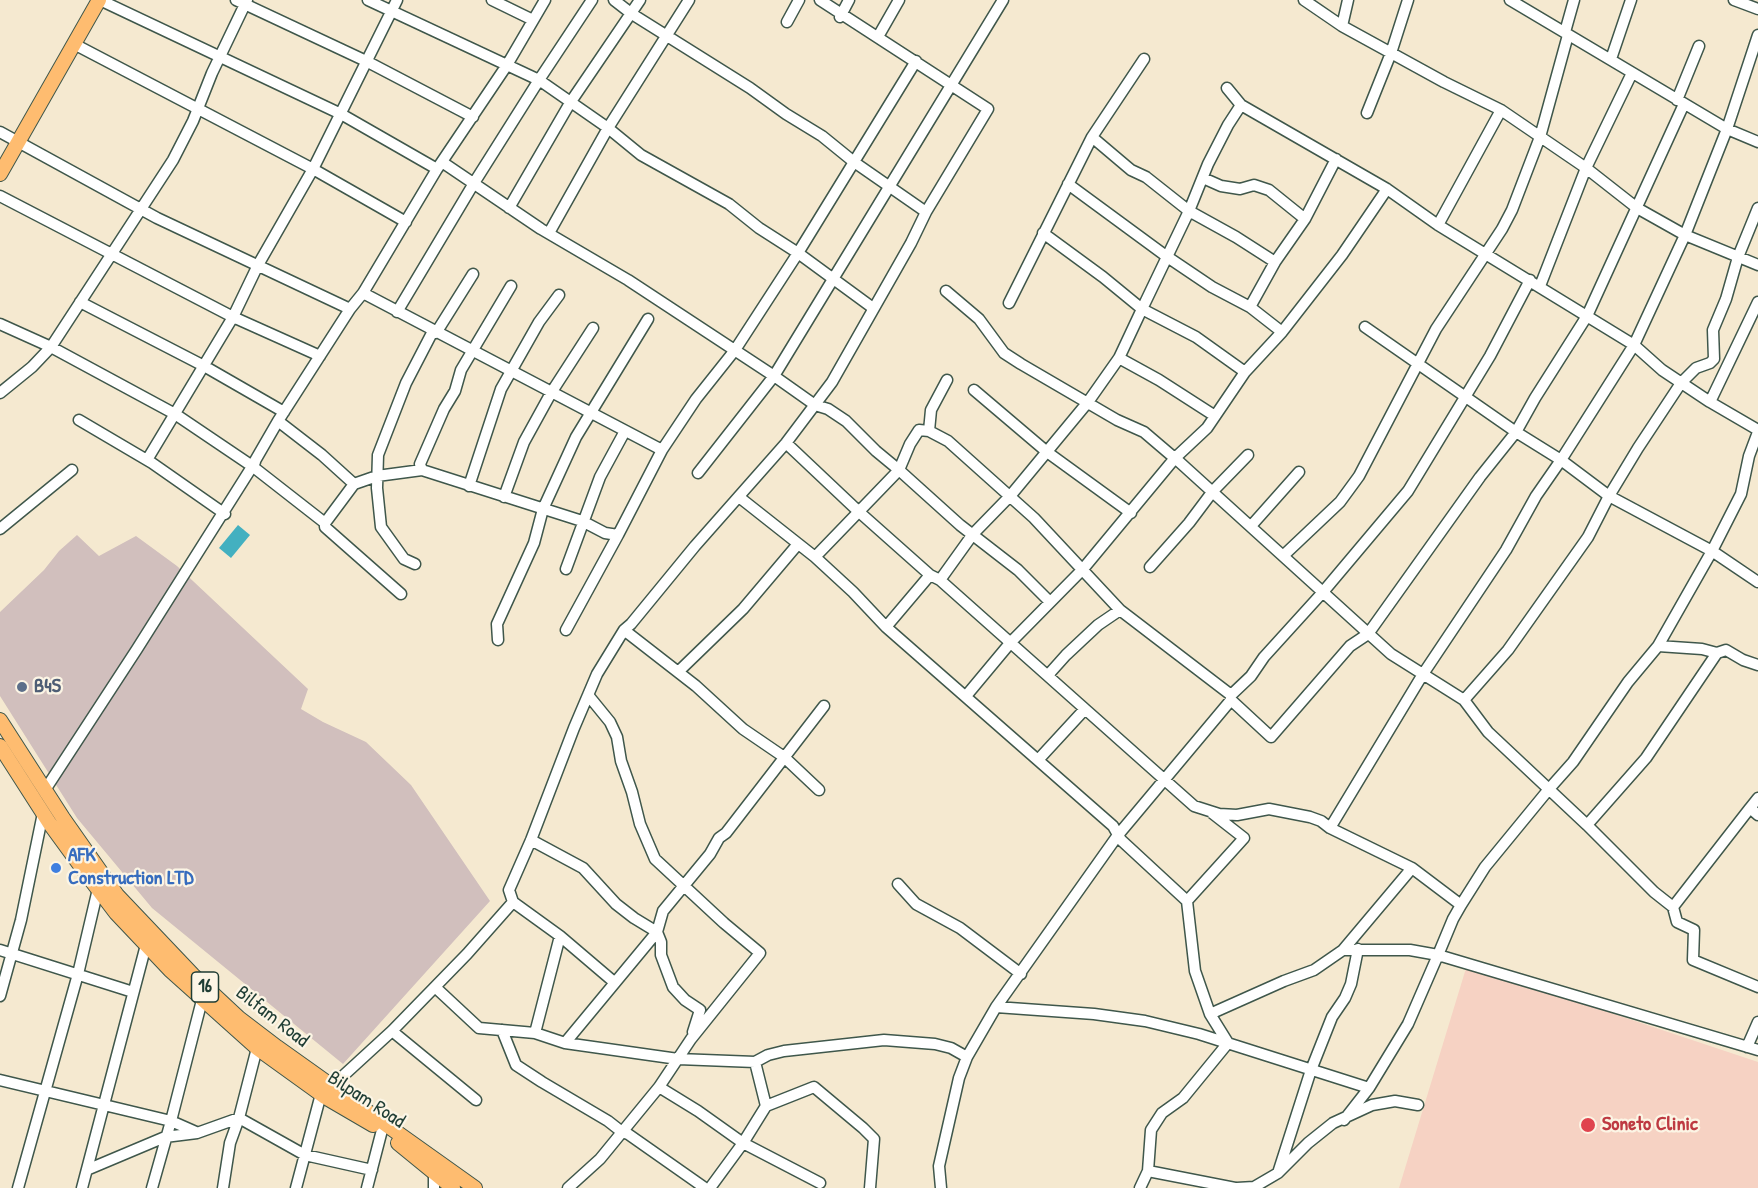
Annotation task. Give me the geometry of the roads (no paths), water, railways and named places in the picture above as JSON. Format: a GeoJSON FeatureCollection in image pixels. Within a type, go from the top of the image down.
{"type":"FeatureCollection","features":[{"type":"Feature","properties":{"kind":"main road"},"geometry":{"type":"LineString","coordinates":[[0,174],[99,0]]}},
{"type":"Feature","properties":{"kind":"main road","name":"Bilfam Road"},"geometry":{"type":"LineString","coordinates":[[0,720],[117,895],[161,944],[239,1018],[326,1093]]}},
{"type":"Feature","properties":{"kind":"main road","name":"Bilpam Road"},"geometry":{"type":"LineString","coordinates":[[0,746],[98,889],[146,945],[202,1000],[256,1048],[382,1126],[434,1181],[453,1188]]}},
{"type":"Feature","properties":{"kind":"main road","name":"16"},"geometry":{"type":"LineString","coordinates":[[382,1126],[475,1188]]}},
{"type":"Feature","properties":{"kind":"street"},"geometry":{"type":"LineString","coordinates":[[99,0],[341,114],[440,165],[474,183],[509,208],[628,280],[815,405],[828,409],[846,421],[919,490],[1018,570],[1050,602]]}},
{"type":"Feature","properties":{"kind":"street"},"geometry":{"type":"LineString","coordinates":[[368,0],[539,80],[570,104],[608,128],[643,157],[729,204],[759,228],[798,253],[873,308]]}},
{"type":"Feature","properties":{"kind":"street"},"geometry":{"type":"LineString","coordinates":[[147,460],[233,317],[258,265],[313,169],[398,0]]}},
{"type":"Feature","properties":{"kind":"street"},"geometry":{"type":"LineString","coordinates":[[492,0],[533,20]]}},
{"type":"Feature","properties":{"kind":"street"},"geometry":{"type":"LineString","coordinates":[[45,790],[137,649],[350,309],[363,293],[440,165],[507,65],[545,0]]}},
{"type":"Feature","properties":{"kind":"street"},"geometry":{"type":"LineString","coordinates":[[397,312],[474,183],[592,0]]}},
{"type":"Feature","properties":{"kind":"street"},"geometry":{"type":"LineString","coordinates":[[614,0],[632,14],[822,136],[854,162],[926,212]]}},
{"type":"Feature","properties":{"kind":"street"},"geometry":{"type":"LineString","coordinates":[[509,208],[570,104],[640,0]]}},
{"type":"Feature","properties":{"kind":"street"},"geometry":{"type":"LineString","coordinates":[[549,233],[608,128],[689,0]]}},
{"type":"Feature","properties":{"kind":"street"},"geometry":{"type":"LineString","coordinates":[[787,22],[799,0]]}},
{"type":"Feature","properties":{"kind":"street"},"geometry":{"type":"LineString","coordinates":[[614,982],[560,936],[513,902],[509,890],[531,840],[563,753],[597,674],[624,630],[632,624],[695,546],[786,443],[832,382],[926,212],[988,109],[820,0]]}},
{"type":"Feature","properties":{"kind":"street"},"geometry":{"type":"LineString","coordinates":[[840,17],[849,0]]}},
{"type":"Feature","properties":{"kind":"street"},"geometry":{"type":"LineString","coordinates":[[879,35],[899,0]]}},
{"type":"Feature","properties":{"kind":"street"},"geometry":{"type":"LineString","coordinates":[[698,473],[774,376],[1003,0]]}},
{"type":"Feature","properties":{"kind":"street"},"geometry":{"type":"LineString","coordinates":[[1304,0],[1342,26],[1501,110],[1586,168],[1637,208],[1685,235],[1758,265]]}},
{"type":"Feature","properties":{"kind":"street"},"geometry":{"type":"LineString","coordinates":[[1342,26],[1348,0]]}},
{"type":"Feature","properties":{"kind":"street"},"geometry":{"type":"LineString","coordinates":[[1367,113],[1391,53],[1408,0]]}},
{"type":"Feature","properties":{"kind":"street"},"geometry":{"type":"LineString","coordinates":[[1284,555],[1340,502],[1359,476],[1417,363],[1454,299],[1512,210],[1540,137],[1574,0]]}},
{"type":"Feature","properties":{"kind":"street"},"geometry":{"type":"LineString","coordinates":[[1611,59],[1631,0]]}},
{"type":"Feature","properties":{"kind":"street"},"geometry":{"type":"LineString","coordinates":[[1734,0],[1758,9]]}},
{"type":"Feature","properties":{"kind":"street"},"geometry":{"type":"LineString","coordinates":[[0,393],[32,367],[51,347],[173,160],[193,121],[243,1],[366,61],[473,117]]}},
{"type":"Feature","properties":{"kind":"street"},"geometry":{"type":"LineString","coordinates":[[1512,1],[1727,129],[1758,142]]}},
{"type":"Feature","properties":{"kind":"street"},"geometry":{"type":"LineString","coordinates":[[1330,828],[1423,675],[1495,567],[1536,496],[1634,345],[1685,235],[1727,129],[1757,40]]}},
{"type":"Feature","properties":{"kind":"street"},"geometry":{"type":"LineString","coordinates":[[74,44],[313,169],[406,222]]}},
{"type":"Feature","properties":{"kind":"street"},"geometry":{"type":"LineString","coordinates":[[815,557],[899,470],[919,430],[929,431],[948,441],[1011,495],[1120,610],[1231,697],[1271,737],[1350,646],[1368,634],[1480,477],[1516,432],[1587,316],[1637,208],[1681,102],[1699,46]]}},
{"type":"Feature","properties":{"kind":"street"},"geometry":{"type":"LineString","coordinates":[[1009,303],[1092,137],[1144,59]]}},
{"type":"Feature","properties":{"kind":"street"},"geometry":{"type":"LineString","coordinates":[[566,630],[662,450],[696,399],[735,350],[798,253],[916,61]]}},
{"type":"Feature","properties":{"kind":"street"},"geometry":{"type":"LineString","coordinates":[[941,1188],[939,1166],[946,1129],[967,1057],[996,1007],[1118,834],[1251,676],[1264,657],[1323,592],[1408,491],[1535,283],[1632,72]]}},
{"type":"Feature","properties":{"kind":"street"},"geometry":{"type":"LineString","coordinates":[[1227,88],[1241,105],[1387,189],[1438,225],[1634,345],[1662,370],[1758,431],[1749,456],[1741,494],[1712,551],[1658,646],[1628,682],[1574,762],[1485,867],[1453,919],[1407,1024],[1368,1088],[1344,1120]]}},
{"type":"Feature","properties":{"kind":"street"},"geometry":{"type":"LineString","coordinates":[[940,580],[972,534],[1011,495],[1047,452],[1088,402],[1119,358],[1228,125],[1241,105]]}},
{"type":"Feature","properties":{"kind":"street"},"geometry":{"type":"LineString","coordinates":[[1438,225],[1501,110]]}},
{"type":"Feature","properties":{"kind":"street"},"geometry":{"type":"LineString","coordinates":[[0,132],[158,218],[350,309]]}},
{"type":"Feature","properties":{"kind":"street"},"geometry":{"type":"LineString","coordinates":[[1092,137],[1131,170],[1146,177],[1189,212],[1236,237],[1275,262]]}},
{"type":"Feature","properties":{"kind":"street"},"geometry":{"type":"LineString","coordinates":[[1250,307],[1275,262],[1305,219],[1336,159]]}},
{"type":"Feature","properties":{"kind":"street"},"geometry":{"type":"LineString","coordinates":[[1203,178],[1221,186],[1240,189],[1254,185],[1269,190],[1305,219]]}},
{"type":"Feature","properties":{"kind":"street"},"geometry":{"type":"LineString","coordinates":[[1068,183],[1166,256],[1212,287],[1250,307],[1282,332]]}},
{"type":"Feature","properties":{"kind":"street"},"geometry":{"type":"LineString","coordinates":[[966,696],[1011,642],[1083,569],[1175,458],[1207,428],[1245,372],[1282,332],[1342,255],[1387,189]]}},
{"type":"Feature","properties":{"kind":"street"},"geometry":{"type":"LineString","coordinates":[[0,196],[233,317],[320,356]]}},
{"type":"Feature","properties":{"kind":"street"},"geometry":{"type":"LineString","coordinates":[[1464,700],[1508,650],[1588,537],[1609,496],[1681,383],[1696,368],[1714,359],[1713,330],[1726,299],[1738,257],[1758,208]]}},
{"type":"Feature","properties":{"kind":"street"},"geometry":{"type":"LineString","coordinates":[[1043,233],[1142,309],[1196,337],[1245,372]]}},
{"type":"Feature","properties":{"kind":"street"},"geometry":{"type":"LineString","coordinates":[[415,564],[404,559],[381,527],[377,476],[378,455],[406,383],[435,332],[473,274]]}},
{"type":"Feature","properties":{"kind":"street"},"geometry":{"type":"LineString","coordinates":[[422,470],[420,464],[444,409],[455,391],[461,370],[511,286]]}},
{"type":"Feature","properties":{"kind":"street"},"geometry":{"type":"LineString","coordinates":[[946,291],[979,319],[1004,353],[1117,420],[1144,432],[1213,491],[1391,654],[1464,700],[1488,732],[1654,892],[1673,907],[1677,922],[1694,930],[1693,960],[1758,987]]}},
{"type":"Feature","properties":{"kind":"street"},"geometry":{"type":"LineString","coordinates":[[363,293],[662,450]]}},
{"type":"Feature","properties":{"kind":"street"},"geometry":{"type":"LineString","coordinates":[[469,486],[501,389],[539,322],[559,295]]}},
{"type":"Feature","properties":{"kind":"street"},"geometry":{"type":"LineString","coordinates":[[80,302],[204,366],[282,417],[354,484]]}},
{"type":"Feature","properties":{"kind":"street"},"geometry":{"type":"LineString","coordinates":[[1710,402],[1758,302]]}},
{"type":"Feature","properties":{"kind":"street"},"geometry":{"type":"LineString","coordinates":[[498,640],[497,624],[534,543],[543,509],[576,437],[648,319]]}},
{"type":"Feature","properties":{"kind":"street"},"geometry":{"type":"LineString","coordinates":[[0,324],[51,347],[174,414],[252,466],[326,524],[325,527],[401,594]]}},
{"type":"Feature","properties":{"kind":"street"},"geometry":{"type":"LineString","coordinates":[[1365,327],[1516,432],[1561,460],[1609,496],[1712,551],[1758,582]]}},
{"type":"Feature","properties":{"kind":"street"},"geometry":{"type":"LineString","coordinates":[[504,497],[524,442],[551,393],[593,328]]}},
{"type":"Feature","properties":{"kind":"street"},"geometry":{"type":"LineString","coordinates":[[1119,358],[1159,380],[1215,416]]}},
{"type":"Feature","properties":{"kind":"street"},"geometry":{"type":"LineString","coordinates":[[929,431],[931,410],[947,380]]}},
{"type":"Feature","properties":{"kind":"street"},"geometry":{"type":"LineString","coordinates":[[974,390],[1047,452],[1131,513]]}},
{"type":"Feature","properties":{"kind":"street"},"geometry":{"type":"LineString","coordinates":[[252,466],[282,417]]}},
{"type":"Feature","properties":{"kind":"street"},"geometry":{"type":"LineString","coordinates":[[79,420],[147,460],[225,514]]}},
{"type":"Feature","properties":{"kind":"street"},"geometry":{"type":"LineString","coordinates":[[566,569],[600,477],[625,431]]}},
{"type":"Feature","properties":{"kind":"street"},"geometry":{"type":"LineString","coordinates":[[786,443],[858,512],[1011,642],[1194,806],[1219,814],[1237,815],[1269,809],[1321,821],[1330,828],[1412,867],[1461,905]]}},
{"type":"Feature","properties":{"kind":"street"},"geometry":{"type":"LineString","coordinates":[[1150,567],[1189,523],[1213,491],[1248,455]]}},
{"type":"Feature","properties":{"kind":"street"},"geometry":{"type":"LineString","coordinates":[[1175,458],[1323,592]]}},
{"type":"Feature","properties":{"kind":"street"},"geometry":{"type":"LineString","coordinates":[[0,530],[72,470]]}},
{"type":"Feature","properties":{"kind":"street"},"geometry":{"type":"LineString","coordinates":[[326,524],[354,484],[377,476],[422,470],[582,521],[605,533],[618,535]]}},
{"type":"Feature","properties":{"kind":"street"},"geometry":{"type":"LineString","coordinates":[[1251,526],[1299,472]]}},
{"type":"Feature","properties":{"kind":"street"},"geometry":{"type":"LineString","coordinates":[[739,497],[815,557],[886,627],[1113,826],[1121,840],[1186,901],[1195,971],[1210,1014],[1228,1043]]}},
{"type":"Feature","properties":{"kind":"street"},"geometry":{"type":"LineString","coordinates":[[678,672],[744,609],[798,544]]}},
{"type":"Feature","properties":{"kind":"street"},"geometry":{"type":"LineString","coordinates":[[886,627],[930,575]]}},
{"type":"Feature","properties":{"kind":"street"},"geometry":{"type":"LineString","coordinates":[[1049,674],[1098,625],[1120,610]]}},
{"type":"Feature","properties":{"kind":"street"},"geometry":{"type":"LineString","coordinates":[[624,630],[678,672],[743,729],[784,757],[819,790]]}},
{"type":"Feature","properties":{"kind":"street"},"geometry":{"type":"LineString","coordinates":[[1658,646],[1702,649],[1717,653],[1726,650],[1743,660],[1758,665]]}},
{"type":"Feature","properties":{"kind":"street"},"geometry":{"type":"LineString","coordinates":[[1587,825],[1646,758],[1717,653]]}},
{"type":"Feature","properties":{"kind":"street"},"geometry":{"type":"LineString","coordinates":[[568,1188],[600,1159],[659,1087],[691,1038],[760,952],[724,923],[655,859],[640,824],[621,761],[617,737],[610,722],[588,695]]}},
{"type":"Feature","properties":{"kind":"street"},"geometry":{"type":"LineString","coordinates":[[565,1042],[657,932],[663,911],[825,706]]}},
{"type":"Feature","properties":{"kind":"street"},"geometry":{"type":"LineString","coordinates":[[1038,760],[1085,709]]}},
{"type":"Feature","properties":{"kind":"street"},"geometry":{"type":"LineString","coordinates":[[1673,907],[1754,812],[1758,798]]}},
{"type":"Feature","properties":{"kind":"street"},"geometry":{"type":"LineString","coordinates":[[1186,901],[1244,838],[1208,810]]}},
{"type":"Feature","properties":{"kind":"street"},"geometry":{"type":"LineString","coordinates":[[0,996],[44,813]]}},
{"type":"Feature","properties":{"kind":"street"},"geometry":{"type":"LineString","coordinates":[[531,840],[583,868],[616,904],[657,932],[673,987],[685,1000],[700,1010],[691,1038]]}},
{"type":"Feature","properties":{"kind":"street"},"geometry":{"type":"LineString","coordinates":[[1210,1014],[1314,970],[1343,950],[1412,867]]}},
{"type":"Feature","properties":{"kind":"street"},"geometry":{"type":"LineString","coordinates":[[898,884],[916,904],[960,928],[1021,974]]}},
{"type":"Feature","properties":{"kind":"street"},"geometry":{"type":"LineString","coordinates":[[18,1188],[78,974],[98,889]]}},
{"type":"Feature","properties":{"kind":"street"},"geometry":{"type":"LineString","coordinates":[[296,1188],[326,1093],[392,1031],[513,902]]}},
{"type":"Feature","properties":{"kind":"street"},"geometry":{"type":"LineString","coordinates":[[535,1034],[560,936]]}},
{"type":"Feature","properties":{"kind":"street"},"geometry":{"type":"LineString","coordinates":[[82,1188],[146,945]]}},
{"type":"Feature","properties":{"kind":"street"},"geometry":{"type":"LineString","coordinates":[[1278,1173],[1311,1070],[1332,1017],[1351,984],[1358,949]]}},
{"type":"Feature","properties":{"kind":"street"},"geometry":{"type":"LineString","coordinates":[[0,950],[133,992]]}},
{"type":"Feature","properties":{"kind":"street"},"geometry":{"type":"LineString","coordinates":[[1343,950],[1410,950],[1438,955],[1753,1049],[1758,1022]]}},
{"type":"Feature","properties":{"kind":"street"},"geometry":{"type":"LineString","coordinates":[[435,987],[478,1028],[535,1034],[565,1042],[678,1059],[756,1062],[768,1054],[784,1051],[884,1040],[935,1044],[951,1048],[967,1057]]}},
{"type":"Feature","properties":{"kind":"street"},"geometry":{"type":"LineString","coordinates":[[152,1188],[202,1000]]}},
{"type":"Feature","properties":{"kind":"street"},"geometry":{"type":"LineString","coordinates":[[996,1007],[1094,1014],[1144,1021],[1228,1043],[1368,1088]]}},
{"type":"Feature","properties":{"kind":"street"},"geometry":{"type":"LineString","coordinates":[[502,1030],[516,1065],[628,1134],[705,1188]]}},
{"type":"Feature","properties":{"kind":"street"},"geometry":{"type":"LineString","coordinates":[[392,1031],[476,1100]]}},
{"type":"Feature","properties":{"kind":"street"},"geometry":{"type":"LineString","coordinates":[[1140,1188],[1148,1171],[1151,1130],[1162,1113],[1183,1098],[1228,1043]]}},
{"type":"Feature","properties":{"kind":"street"},"geometry":{"type":"LineString","coordinates":[[223,1188],[230,1143],[239,1118],[256,1048]]}},
{"type":"Feature","properties":{"kind":"street"},"geometry":{"type":"LineString","coordinates":[[756,1062],[766,1106]]}},
{"type":"Feature","properties":{"kind":"street"},"geometry":{"type":"LineString","coordinates":[[0,1080],[171,1121],[197,1133]]}},
{"type":"Feature","properties":{"kind":"street"},"geometry":{"type":"LineString","coordinates":[[659,1087],[743,1143],[820,1183]]}},
{"type":"Feature","properties":{"kind":"street"},"geometry":{"type":"LineString","coordinates":[[710,1188],[743,1143],[766,1106],[814,1088],[874,1139],[870,1188]]}},
{"type":"Feature","properties":{"kind":"street"},"geometry":{"type":"LineString","coordinates":[[1148,1171],[1236,1188],[1254,1187],[1278,1173],[1308,1143],[1333,1123],[1344,1120],[1372,1105],[1395,1101],[1418,1105]]}},
{"type":"Feature","properties":{"kind":"street"},"geometry":{"type":"LineString","coordinates":[[89,1168],[165,1137],[197,1133],[239,1118],[305,1155],[372,1170]]}},
{"type":"Feature","properties":{"kind":"street"},"geometry":{"type":"LineString","coordinates":[[367,1188],[382,1126]]}},
{"type":"Feature","properties":{"kind":"water"},"geometry":{"type":"Polygon","coordinates":[[[238,525],[250,535],[231,558],[219,548],[238,525]]]}},
{"type":"Feature","properties":{"kind":"place","name":"B4S"},"geometry":{"type":"Point","coordinates":[22,687]}},
{"type":"Feature","properties":{"kind":"place","name":"AFK Construction LTD"},"geometry":{"type":"Point","coordinates":[56,868]}},
{"type":"Feature","properties":{"kind":"place","name":"Soneto Clinic"},"geometry":{"type":"Point","coordinates":[1588,1125]}}]}
